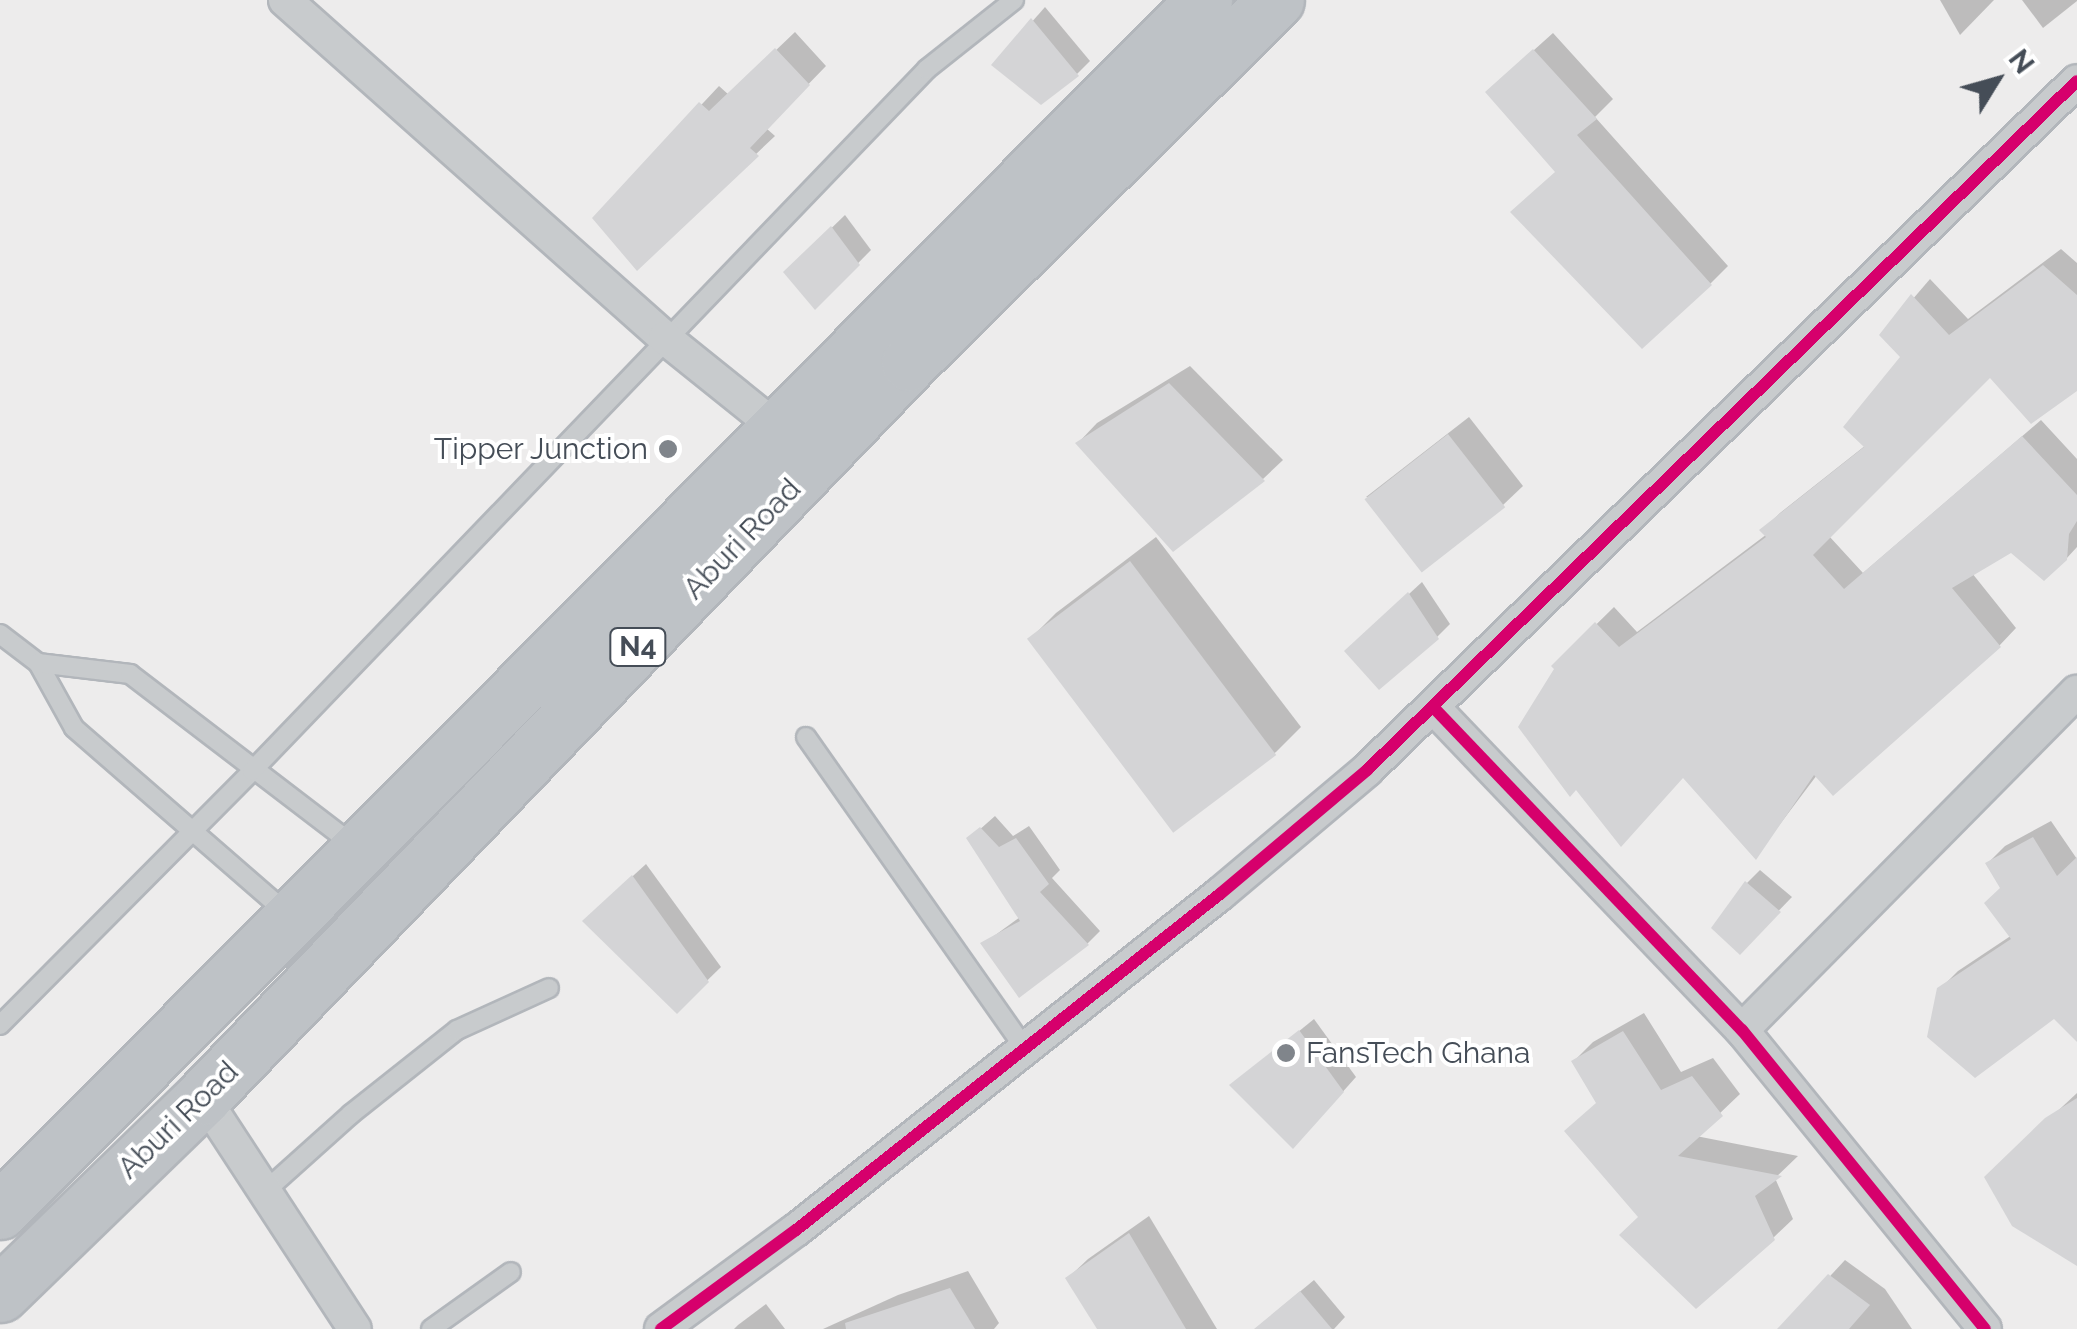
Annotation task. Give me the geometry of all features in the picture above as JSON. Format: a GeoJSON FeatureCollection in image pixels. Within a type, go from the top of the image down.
{"type":"FeatureCollection","features":[{"type":"Feature","properties":{"kind":"highway","name":"Aburi Road"},"geometry":{"type":"LineString","coordinates":[[0,1211],[1204,0]]}},
{"type":"Feature","properties":{"kind":"highway","name":"Aburi Road"},"geometry":{"type":"LineString","coordinates":[[0,1294],[204,1097],[910,364],[1276,0]]}},
{"type":"Feature","properties":{"kind":"highway"},"geometry":{"type":"LineString","coordinates":[[361,850],[405,891]]}},
{"type":"Feature","properties":{"kind":"street"},"geometry":{"type":"LineString","coordinates":[[286,0],[665,338],[778,428]]}},
{"type":"Feature","properties":{"kind":"street"},"geometry":{"type":"LineString","coordinates":[[661,1329],[796,1230],[1220,894],[1434,708],[2077,81]]}},
{"type":"Feature","properties":{"kind":"street"},"geometry":{"type":"LineString","coordinates":[[1742,1030],[2077,692]]}},
{"type":"Feature","properties":{"kind":"street"},"geometry":{"type":"LineString","coordinates":[[1434,708],[1742,1030],[1986,1329]]}},
{"type":"Feature","properties":{"kind":"street"},"geometry":{"type":"LineString","coordinates":[[204,1097],[262,1193],[355,1329]]}},
{"type":"Feature","properties":{"kind":"lane"},"geometry":{"type":"LineString","coordinates":[[0,1025],[193,832],[927,69],[1014,0]]}},
{"type":"Feature","properties":{"kind":"lane"},"geometry":{"type":"LineString","coordinates":[[0,634],[38,663],[74,728],[293,918]]}},
{"type":"Feature","properties":{"kind":"lane"},"geometry":{"type":"LineString","coordinates":[[38,663],[130,674],[252,771],[361,850]]}},
{"type":"Feature","properties":{"kind":"lane"},"geometry":{"type":"LineString","coordinates":[[806,737],[1025,1049]]}},
{"type":"Feature","properties":{"kind":"lane"},"geometry":{"type":"LineString","coordinates":[[262,1193],[351,1114],[456,1030],[548,988]]}},
{"type":"Feature","properties":{"kind":"lane"},"geometry":{"type":"LineString","coordinates":[[431,1329],[511,1272]]}},
{"type":"Feature","properties":{"kind":"building"},"geometry":{"type":"Polygon","coordinates":[[[1031,18],[1079,76],[1041,105],[991,65],[1031,18]]]}},
{"type":"Feature","properties":{"kind":"building"},"geometry":{"type":"Polygon","coordinates":[[[775,48],[810,85],[750,148],[759,156],[637,271],[592,218],[699,102],[709,111],[775,48]]]}},
{"type":"Feature","properties":{"kind":"building"},"geometry":{"type":"Polygon","coordinates":[[[1533,49],[1597,119],[1577,135],[1712,285],[1642,349],[1510,212],[1555,172],[1485,92],[1533,49]]]}},
{"type":"Feature","properties":{"kind":"building"},"geometry":{"type":"Polygon","coordinates":[[[831,226],[860,265],[815,310],[783,272],[831,226]]]}},
{"type":"Feature","properties":{"kind":"building"},"geometry":{"type":"Polygon","coordinates":[[[2043,265],[2077,295],[2077,391],[2031,424],[1990,378],[1813,555],[1844,589],[2022,436],[2077,495],[2077,521],[2069,534],[2067,560],[2044,581],[2011,553],[1952,588],[2001,647],[1833,796],[1814,775],[1756,860],[1683,778],[1621,847],[1576,790],[1570,797],[1518,727],[1554,669],[1551,666],[1595,622],[1619,647],[1766,537],[1759,530],[1864,447],[1843,427],[1900,357],[1879,335],[1911,294],[1949,335],[2043,265]]]}},
{"type":"Feature","properties":{"kind":"building"},"geometry":{"type":"Polygon","coordinates":[[[1169,383],[1265,481],[1173,552],[1075,443],[1169,383]]]}},
{"type":"Feature","properties":{"kind":"building"},"geometry":{"type":"Polygon","coordinates":[[[1448,434],[1505,507],[1422,573],[1364,499],[1448,434]]]}},
{"type":"Feature","properties":{"kind":"building"},"geometry":{"type":"Polygon","coordinates":[[[1130,561],[1276,755],[1173,833],[1027,639],[1130,561]]]}},
{"type":"Feature","properties":{"kind":"building"},"geometry":{"type":"Polygon","coordinates":[[[1408,592],[1439,639],[1379,690],[1344,651],[1408,592]]]}},
{"type":"Feature","properties":{"kind":"building"},"geometry":{"type":"Polygon","coordinates":[[[980,827],[999,847],[1016,838],[1049,884],[1040,892],[1089,945],[1019,998],[980,943],[1020,921],[966,838],[980,827]]]}},
{"type":"Feature","properties":{"kind":"building"},"geometry":{"type":"Polygon","coordinates":[[[2033,837],[2057,876],[2077,857],[2077,1042],[2054,1019],[1975,1078],[1927,1037],[1937,988],[2011,939],[1984,903],[2000,888],[1985,863],[2033,837]]]}},
{"type":"Feature","properties":{"kind":"building"},"geometry":{"type":"Polygon","coordinates":[[[632,875],[709,982],[677,1014],[582,921],[632,875]]]}},
{"type":"Feature","properties":{"kind":"building"},"geometry":{"type":"Polygon","coordinates":[[[1745,881],[1781,912],[1740,955],[1711,928],[1745,881]]]}},
{"type":"Feature","properties":{"kind":"building"},"geometry":{"type":"Polygon","coordinates":[[[1299,1030],[1344,1092],[1293,1149],[1229,1085],[1299,1030]]]}},
{"type":"Feature","properties":{"kind":"building"},"geometry":{"type":"Polygon","coordinates":[[[1623,1031],[1661,1090],[1692,1076],[1723,1116],[1678,1156],[1782,1176],[1755,1196],[1775,1240],[1696,1309],[1619,1235],[1638,1217],[1564,1131],[1596,1103],[1571,1061],[1623,1031]]]}},
{"type":"Feature","properties":{"kind":"building"},"geometry":{"type":"Polygon","coordinates":[[[2077,1098],[2077,1266],[2012,1226],[1984,1177],[2045,1118],[2077,1098]]]}},
{"type":"Feature","properties":{"kind":"building"},"geometry":{"type":"Polygon","coordinates":[[[1129,1233],[1186,1329],[1097,1329],[1065,1278],[1129,1233]]]}},
{"type":"Feature","properties":{"kind":"building"},"geometry":{"type":"Polygon","coordinates":[[[1828,1274],[1870,1305],[1849,1329],[1777,1329],[1828,1274]]]}},
{"type":"Feature","properties":{"kind":"building"},"geometry":{"type":"Polygon","coordinates":[[[950,1288],[975,1329],[846,1329],[845,1323],[950,1288]]]}},
{"type":"Feature","properties":{"kind":"building"},"geometry":{"type":"Polygon","coordinates":[[[1300,1291],[1332,1329],[1254,1329],[1300,1291]]]}},
{"type":"Feature","properties":{"kind":"cycle path"},"geometry":{"type":"LineString","coordinates":[[661,1329],[796,1230],[1220,894],[1367,770],[2077,81]]}},
{"type":"Feature","properties":{"kind":"cycle path"},"geometry":{"type":"LineString","coordinates":[[1434,708],[1742,1030],[1985,1329]]}},
{"type":"Feature","properties":{"kind":"place","name":"Tipper Junction"},"geometry":{"type":"Point","coordinates":[668,449]}},
{"type":"Feature","properties":{"kind":"place","name":"FansTech Ghana"},"geometry":{"type":"Point","coordinates":[1286,1053]}}]}
